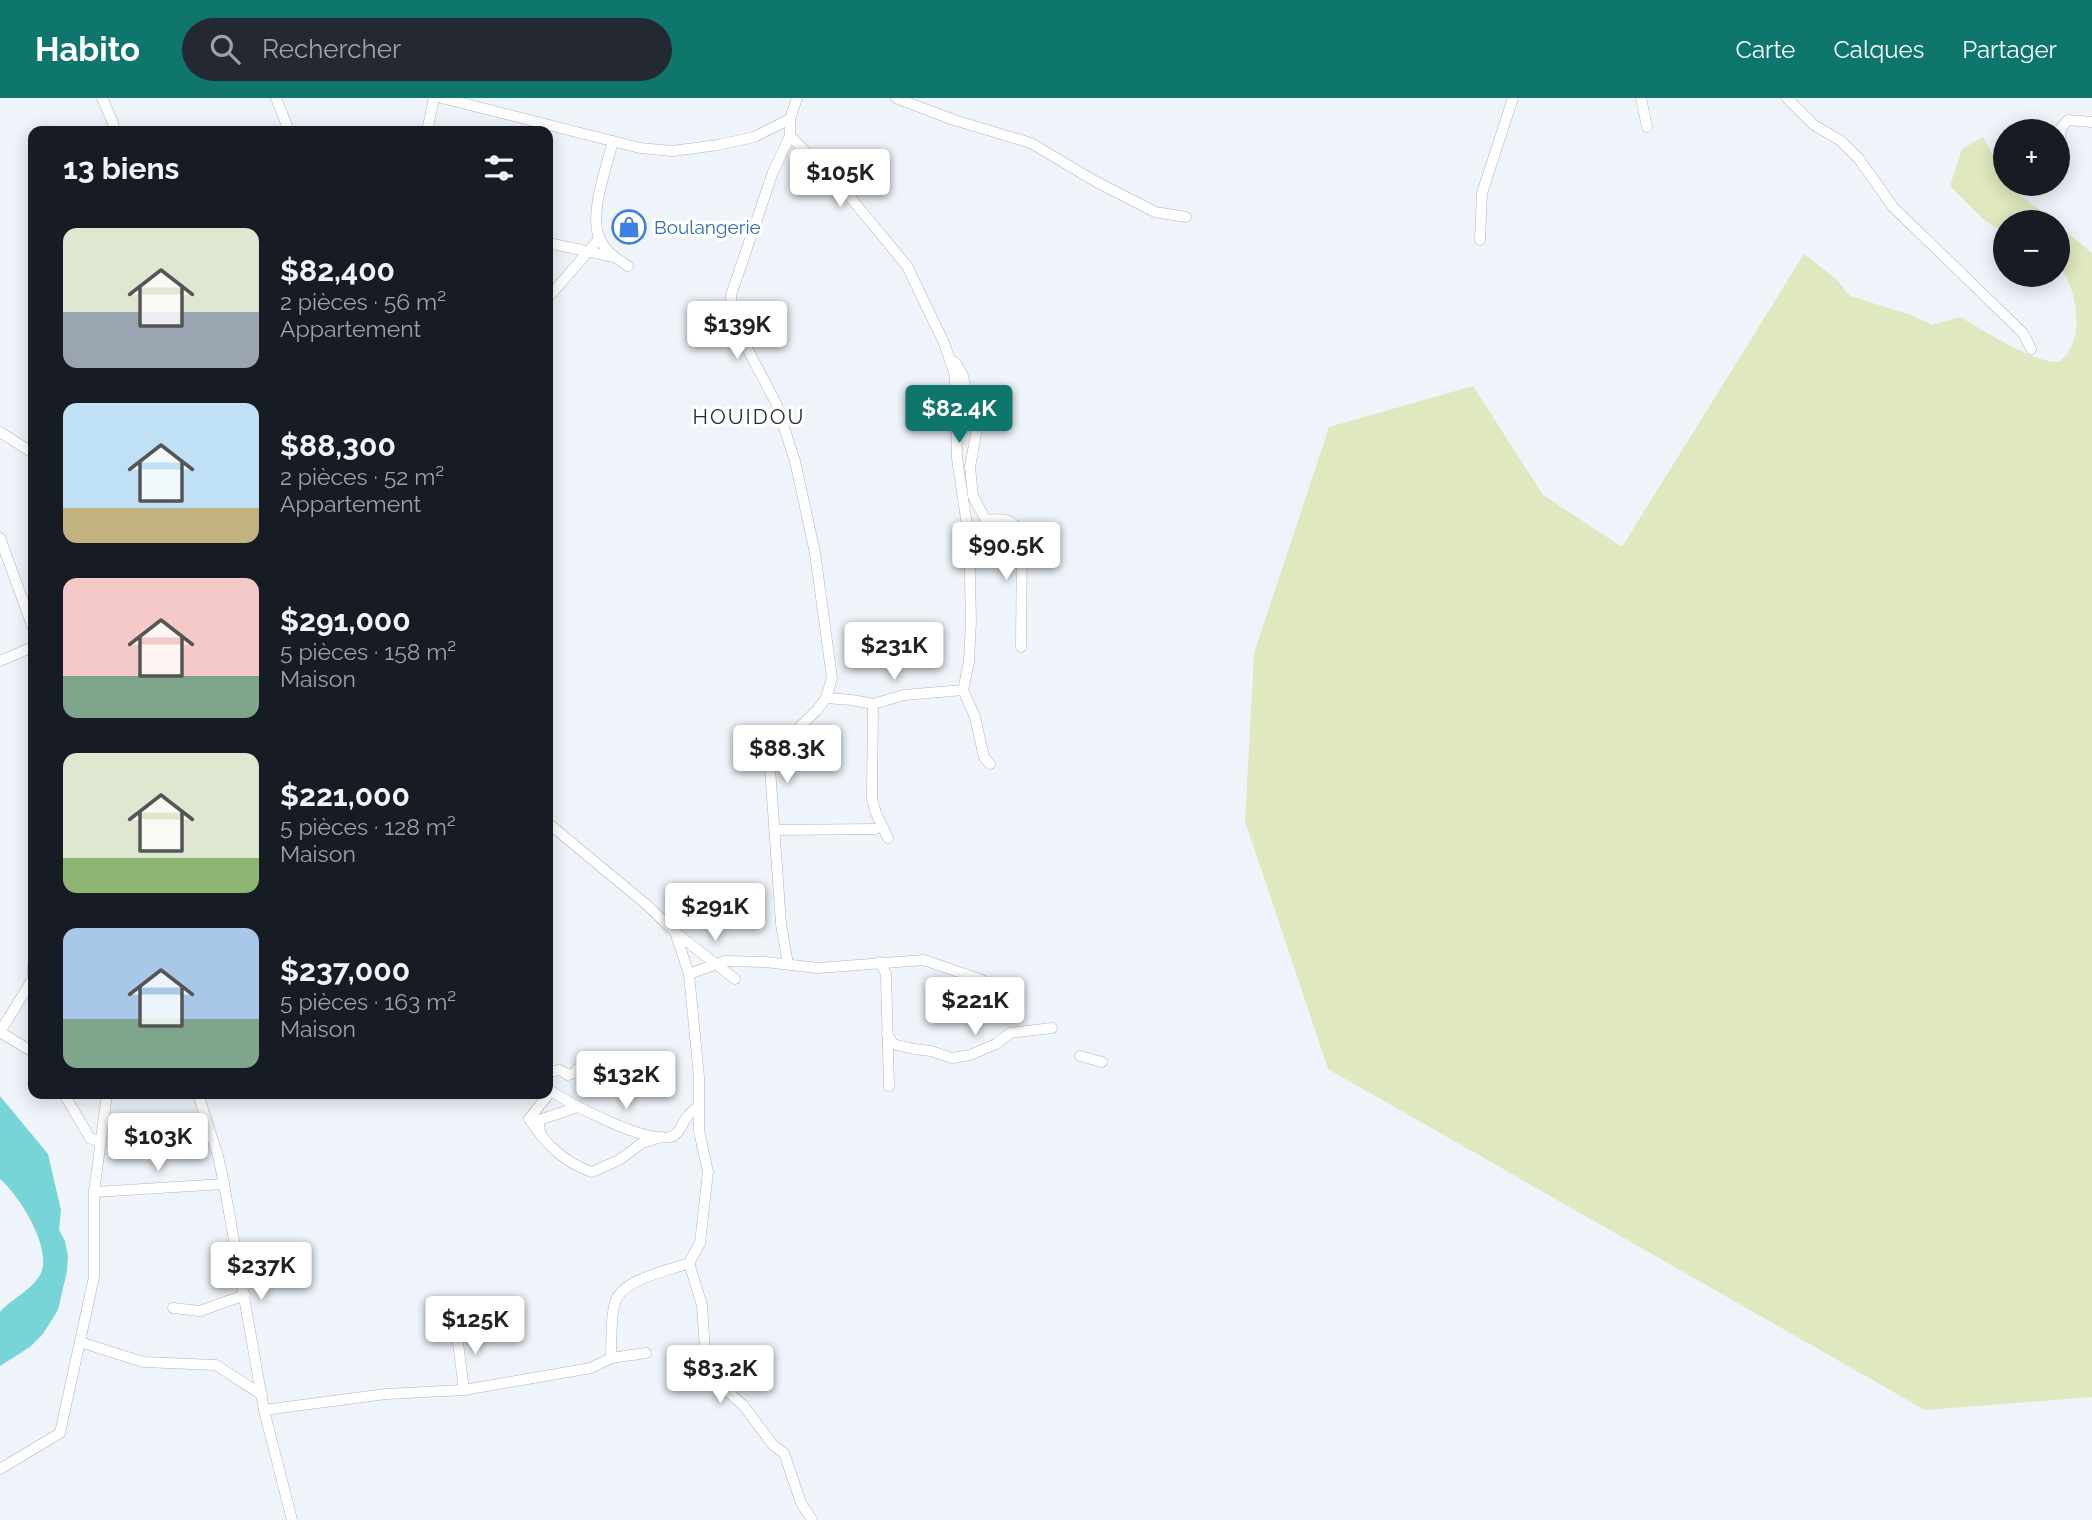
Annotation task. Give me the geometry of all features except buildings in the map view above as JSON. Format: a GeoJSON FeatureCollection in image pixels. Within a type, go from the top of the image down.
{"type":"FeatureCollection","features":[{"type":"Feature","properties":{"kind":"street"},"geometry":{"type":"LineString","coordinates":[[102,98],[113,126]]}},
{"type":"Feature","properties":{"kind":"street"},"geometry":{"type":"LineString","coordinates":[[276,98],[287,126]]}},
{"type":"Feature","properties":{"kind":"street"},"geometry":{"type":"LineString","coordinates":[[427,126],[434,98]]}},
{"type":"Feature","properties":{"kind":"street"},"geometry":{"type":"LineString","coordinates":[[442,98],[640,148],[672,151],[754,137],[790,119]]}},
{"type":"Feature","properties":{"kind":"street"},"geometry":{"type":"LineString","coordinates":[[788,964],[782,923],[770,768],[782,744],[826,698],[832,678],[815,554],[795,461],[776,402],[732,320],[730,307],[731,295],[773,172],[790,135],[790,119],[797,98]]}},
{"type":"Feature","properties":{"kind":"street"},"geometry":{"type":"LineString","coordinates":[[896,98],[954,120],[1031,143],[1093,180],[1155,212],[1186,217]]}},
{"type":"Feature","properties":{"kind":"street"},"geometry":{"type":"LineString","coordinates":[[1480,240],[1482,193],[1513,98]]}},
{"type":"Feature","properties":{"kind":"street"},"geometry":{"type":"LineString","coordinates":[[1641,98],[1647,127]]}},
{"type":"Feature","properties":{"kind":"street"},"geometry":{"type":"LineString","coordinates":[[1787,98],[1814,125],[1841,141],[1859,159],[1893,207],[2023,333],[2031,349]]}},
{"type":"Feature","properties":{"kind":"street"},"geometry":{"type":"LineString","coordinates":[[2070,120],[2092,122]]}},
{"type":"Feature","properties":{"kind":"street"},"geometry":{"type":"LineString","coordinates":[[790,135],[845,191],[907,266],[945,347],[963,376],[976,434],[970,467],[973,496],[991,530]]}},
{"type":"Feature","properties":{"kind":"street"},"geometry":{"type":"LineString","coordinates":[[613,141],[595,218],[599,239],[614,257],[628,266]]}},
{"type":"Feature","properties":{"kind":"street"},"geometry":{"type":"LineString","coordinates":[[553,292],[599,239]]}},
{"type":"Feature","properties":{"kind":"street"},"geometry":{"type":"LineString","coordinates":[[553,244],[614,257]]}},
{"type":"Feature","properties":{"kind":"street"},"geometry":{"type":"LineString","coordinates":[[945,347],[956,385],[957,457],[969,539],[970,652],[963,690],[975,717],[984,757],[990,764]]}},
{"type":"Feature","properties":{"kind":"street"},"geometry":{"type":"LineString","coordinates":[[0,432],[28,450]]}},
{"type":"Feature","properties":{"kind":"street"},"geometry":{"type":"LineString","coordinates":[[985,520],[1004,518],[1021,533],[1021,647]]}},
{"type":"Feature","properties":{"kind":"street"},"geometry":{"type":"LineString","coordinates":[[0,538],[28,614]]}},
{"type":"Feature","properties":{"kind":"street"},"geometry":{"type":"LineString","coordinates":[[0,661],[28,649]]}},
{"type":"Feature","properties":{"kind":"street"},"geometry":{"type":"LineString","coordinates":[[826,698],[873,704],[904,695],[963,690]]}},
{"type":"Feature","properties":{"kind":"street"},"geometry":{"type":"LineString","coordinates":[[873,704],[872,799],[888,838]]}},
{"type":"Feature","properties":{"kind":"street"},"geometry":{"type":"LineString","coordinates":[[553,827],[647,905],[675,932],[735,979]]}},
{"type":"Feature","properties":{"kind":"street"},"geometry":{"type":"LineString","coordinates":[[775,830],[876,829]]}},
{"type":"Feature","properties":{"kind":"street"},"geometry":{"type":"LineString","coordinates":[[611,1358],[613,1312],[615,1300],[622,1290],[637,1280],[689,1263],[700,1243],[708,1172],[699,1131],[699,1077],[689,974],[675,932]]}},
{"type":"Feature","properties":{"kind":"street"},"geometry":{"type":"LineString","coordinates":[[689,974],[725,961],[818,968],[924,960],[982,979],[996,988]]}},
{"type":"Feature","properties":{"kind":"street"},"geometry":{"type":"LineString","coordinates":[[880,962],[886,974],[889,1086]]}},
{"type":"Feature","properties":{"kind":"street"},"geometry":{"type":"LineString","coordinates":[[28,988],[0,1032],[28,1049]]}},
{"type":"Feature","properties":{"kind":"street"},"geometry":{"type":"LineString","coordinates":[[887,1034],[894,1044],[952,1058],[970,1055],[996,1044],[1010,1033],[1052,1028]]}},
{"type":"Feature","properties":{"kind":"street"},"geometry":{"type":"LineString","coordinates":[[1080,1056],[1102,1062]]}},
{"type":"Feature","properties":{"kind":"street"},"geometry":{"type":"LineString","coordinates":[[553,1071],[560,1070],[568,1075],[575,1073],[577,1069]]}},
{"type":"Feature","properties":{"kind":"street"},"geometry":{"type":"LineString","coordinates":[[553,1092],[620,1125],[671,1138],[699,1106]]}},
{"type":"Feature","properties":{"kind":"street"},"geometry":{"type":"LineString","coordinates":[[67,1099],[90,1138],[100,1142]]}},
{"type":"Feature","properties":{"kind":"street"},"geometry":{"type":"LineString","coordinates":[[0,1469],[60,1433],[94,1277],[94,1192],[106,1099]]}},
{"type":"Feature","properties":{"kind":"street"},"geometry":{"type":"LineString","coordinates":[[199,1099],[224,1184],[264,1410],[291,1520]]}},
{"type":"Feature","properties":{"kind":"street"},"geometry":{"type":"LineString","coordinates":[[543,1099],[529,1119],[540,1135],[566,1160],[592,1172],[619,1160],[642,1143],[661,1137]]}},
{"type":"Feature","properties":{"kind":"street"},"geometry":{"type":"LineString","coordinates":[[540,1135],[539,1120],[579,1107]]}},
{"type":"Feature","properties":{"kind":"street"},"geometry":{"type":"LineString","coordinates":[[94,1192],[224,1184]]}},
{"type":"Feature","properties":{"kind":"street"},"geometry":{"type":"LineString","coordinates":[[689,1263],[702,1305],[705,1350],[711,1377],[743,1405],[773,1446],[784,1453],[801,1503],[812,1520]]}},
{"type":"Feature","properties":{"kind":"street"},"geometry":{"type":"LineString","coordinates":[[173,1308],[200,1311],[245,1295]]}},
{"type":"Feature","properties":{"kind":"street"},"geometry":{"type":"LineString","coordinates":[[456,1326],[464,1390]]}},
{"type":"Feature","properties":{"kind":"street"},"geometry":{"type":"LineString","coordinates":[[80,1342],[143,1362],[216,1365],[262,1395]]}},
{"type":"Feature","properties":{"kind":"street"},"geometry":{"type":"LineString","coordinates":[[264,1410],[386,1394],[464,1390],[591,1368],[611,1358],[646,1353]]}},
{"type":"Feature","properties":{"kind":"green space"},"geometry":{"type":"Polygon","coordinates":[[[1983,137],[1993,155],[1993,196],[2022,196],[2039,210],[1993,210],[1993,226],[1984,220],[1950,186],[1962,149],[1983,137]]]}},
{"type":"Feature","properties":{"kind":"green space"},"geometry":{"type":"Polygon","coordinates":[[[2070,235],[2092,253],[2092,1397],[1925,1410],[1328,1069],[1245,821],[1254,653],[1329,427],[1473,386],[1543,495],[1622,547],[1804,254],[1836,279],[1850,296],[1911,315],[1932,325],[1960,317],[2023,352],[2048,361],[2059,362],[2068,353],[2074,340],[2076,318],[2070,286],[2070,235]]]}},
{"type":"Feature","properties":{"kind":"water"},"geometry":{"type":"Polygon","coordinates":[[[0,1096],[48,1154],[61,1210],[59,1230],[68,1256],[58,1310],[43,1334],[30,1347],[0,1366],[0,1312],[36,1280],[43,1264],[39,1238],[25,1210],[0,1179],[0,1096]]]}},
{"type":"Feature","properties":{"kind":"place","name":"Boulangerie"},"geometry":{"type":"Point","coordinates":[629,227]}},
{"type":"Feature","properties":{"kind":"district","name":"HOUIDOU"},"geometry":{"type":"Point","coordinates":[749,417]}}]}
